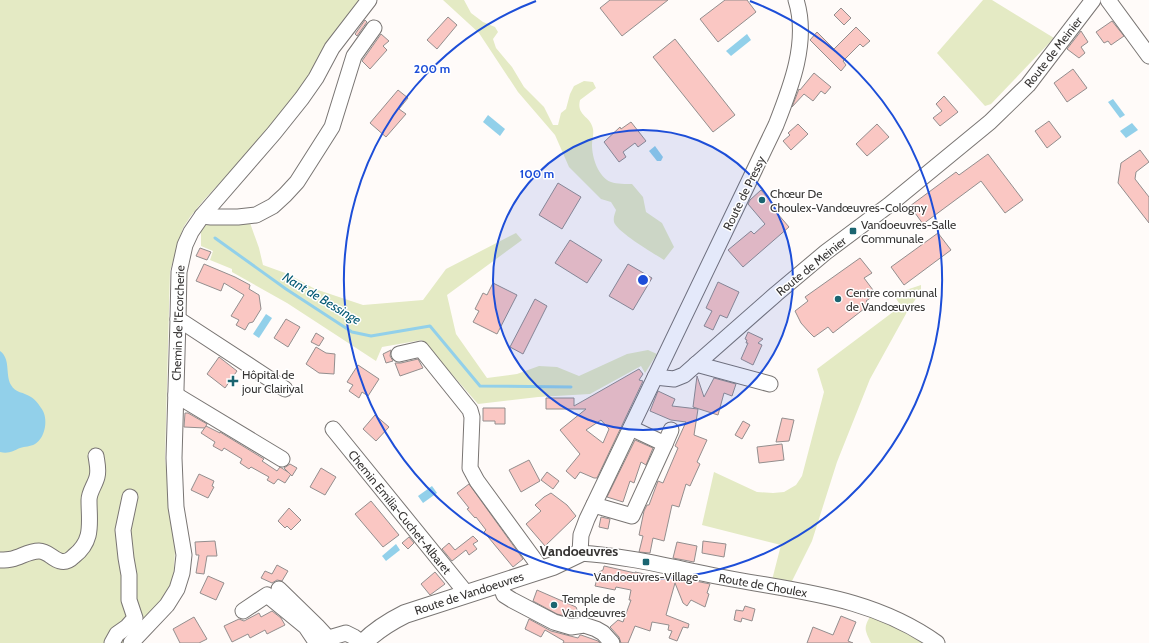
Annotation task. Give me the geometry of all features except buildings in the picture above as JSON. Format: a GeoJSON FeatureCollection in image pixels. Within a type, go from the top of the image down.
{"type":"FeatureCollection","features":[{"type":"Feature","properties":{"kind":"main road","name":"Route de Vandoeuvres"},"geometry":{"type":"LineString","coordinates":[[362,643],[376,630],[396,618],[542,570],[580,553]]}},
{"type":"Feature","properties":{"kind":"street","name":"Chemin de l'Ecorcherie"},"geometry":{"type":"LineString","coordinates":[[131,643],[167,605],[177,589],[182,573],[184,555],[174,485],[179,272],[187,238],[202,216],[274,134],[316,78],[332,48],[369,0]]}},
{"type":"Feature","properties":{"kind":"street","name":"Route de Pressy"},"geometry":{"type":"LineString","coordinates":[[655,377],[776,126],[784,106],[799,50],[800,22],[796,0]]}},
{"type":"Feature","properties":{"kind":"street","name":"Route de Meinier"},"geometry":{"type":"LineString","coordinates":[[655,377],[668,379],[678,378],[826,252],[889,205],[990,122],[1015,99],[1036,75],[1093,0]]}},
{"type":"Feature","properties":{"kind":"street"},"geometry":{"type":"LineString","coordinates":[[1108,0],[1149,56]]}},
{"type":"Feature","properties":{"kind":"street"},"geometry":{"type":"LineString","coordinates":[[202,216],[225,217],[256,215],[273,206],[286,195],[297,182],[332,127],[354,56],[374,28]]}},
{"type":"Feature","properties":{"kind":"street"},"geometry":{"type":"LineString","coordinates":[[178,319],[285,389]]}},
{"type":"Feature","properties":{"kind":"street"},"geometry":{"type":"LineString","coordinates":[[399,354],[421,349],[465,402],[470,410],[472,418],[470,468],[477,481],[542,570]]}},
{"type":"Feature","properties":{"kind":"street"},"geometry":{"type":"LineString","coordinates":[[696,364],[770,384]]}},
{"type":"Feature","properties":{"kind":"street"},"geometry":{"type":"LineString","coordinates":[[580,553],[580,541],[583,528],[655,377]]}},
{"type":"Feature","properties":{"kind":"street"},"geometry":{"type":"LineString","coordinates":[[176,395],[282,458]]}},
{"type":"Feature","properties":{"kind":"street"},"geometry":{"type":"LineString","coordinates":[[631,428],[665,444]]}},
{"type":"Feature","properties":{"kind":"street","name":"Chemin Emilia-Cuchet-Albaret"},"geometry":{"type":"LineString","coordinates":[[333,429],[468,594]]}},
{"type":"Feature","properties":{"kind":"street"},"geometry":{"type":"LineString","coordinates":[[594,505],[632,516],[671,430]]}},
{"type":"Feature","properties":{"kind":"street"},"geometry":{"type":"LineString","coordinates":[[0,560],[13,559],[27,553],[41,551],[65,562],[82,549],[89,535],[90,496],[98,474],[96,456]]}},
{"type":"Feature","properties":{"kind":"street"},"geometry":{"type":"LineString","coordinates":[[112,643],[116,634],[127,628],[135,618],[129,600],[129,575],[123,530],[130,497]]}},
{"type":"Feature","properties":{"kind":"street","name":"Route de Choulex"},"geometry":{"type":"LineString","coordinates":[[580,553],[615,556],[842,599],[870,608],[896,619],[919,631],[937,643]]}},
{"type":"Feature","properties":{"kind":"street"},"geometry":{"type":"LineString","coordinates":[[500,584],[504,594],[512,600],[554,622],[571,627],[584,625],[596,629],[603,633],[612,643]]}},
{"type":"Feature","properties":{"kind":"street"},"geometry":{"type":"LineString","coordinates":[[279,589],[317,626],[319,641]]}},
{"type":"Feature","properties":{"kind":"street"},"geometry":{"type":"LineString","coordinates":[[243,611],[267,595],[319,641]]}},
{"type":"Feature","properties":{"kind":"street"},"geometry":{"type":"LineString","coordinates":[[319,641],[346,633],[362,643]]}},
{"type":"Feature","properties":{"kind":"green space"},"geometry":{"type":"Polygon","coordinates":[[[0,0],[364,0],[277,121],[203,201],[183,228],[170,271],[165,458],[175,551],[173,584],[160,604],[123,643],[0,643],[0,0]]]}},
{"type":"Feature","properties":{"kind":"green space"},"geometry":{"type":"Polygon","coordinates":[[[443,0],[464,0],[471,13],[483,22],[495,27],[498,32],[493,39],[496,48],[512,67],[524,87],[544,107],[553,125],[558,125],[561,113],[566,109],[574,86],[584,81],[593,82],[596,88],[580,100],[579,105],[582,113],[592,125],[592,150],[595,161],[599,171],[606,179],[619,184],[632,184],[643,197],[646,212],[662,223],[674,247],[664,260],[636,242],[617,226],[614,222],[616,210],[611,202],[601,199],[569,167],[555,135],[518,92],[479,33],[443,0]]]}},
{"type":"Feature","properties":{"kind":"green space"},"geometry":{"type":"Polygon","coordinates":[[[983,0],[992,0],[1054,38],[991,104],[985,106],[937,53],[983,0]]]}},
{"type":"Feature","properties":{"kind":"green space"},"geometry":{"type":"Polygon","coordinates":[[[201,223],[250,223],[259,248],[263,265],[288,274],[315,289],[363,305],[423,300],[446,269],[516,233],[522,240],[447,295],[456,334],[487,378],[517,374],[539,366],[557,367],[579,376],[627,354],[648,350],[657,354],[645,373],[641,366],[590,394],[538,397],[478,404],[422,340],[382,347],[376,361],[287,303],[232,272],[232,269],[210,260],[213,251],[201,246],[201,223]]]}},
{"type":"Feature","properties":{"kind":"green space"},"geometry":{"type":"Polygon","coordinates":[[[921,285],[921,291],[907,312],[870,379],[837,462],[812,541],[792,581],[772,580],[781,545],[702,525],[714,472],[757,492],[784,492],[796,485],[802,476],[824,392],[817,369],[901,306],[895,297],[903,291],[921,285]]]}},
{"type":"Feature","properties":{"kind":"green space"},"geometry":{"type":"Polygon","coordinates":[[[871,615],[923,643],[871,643],[867,635],[866,626],[871,615]]]}},
{"type":"Feature","properties":{"kind":"water"},"geometry":{"type":"Polygon","coordinates":[[[747,34],[751,40],[731,56],[726,51],[747,34]]]}},
{"type":"Feature","properties":{"kind":"water"},"geometry":{"type":"Polygon","coordinates":[[[1113,99],[1125,115],[1120,118],[1108,102],[1113,99]]]}},
{"type":"Feature","properties":{"kind":"water"},"geometry":{"type":"Polygon","coordinates":[[[488,115],[505,129],[500,136],[483,122],[488,115]]]}},
{"type":"Feature","properties":{"kind":"water"},"geometry":{"type":"Polygon","coordinates":[[[1132,123],[1138,130],[1126,138],[1120,131],[1132,123]]]}},
{"type":"Feature","properties":{"kind":"water"},"geometry":{"type":"Polygon","coordinates":[[[655,146],[663,157],[661,161],[657,161],[649,151],[655,146]]]}},
{"type":"Feature","properties":{"kind":"water"},"geometry":{"type":"Polygon","coordinates":[[[266,314],[272,318],[259,338],[253,334],[266,314]]]}},
{"type":"Feature","properties":{"kind":"water"},"geometry":{"type":"Polygon","coordinates":[[[0,351],[6,358],[9,381],[13,388],[35,400],[45,415],[45,429],[41,438],[35,444],[6,453],[0,452],[0,351]]]}},
{"type":"Feature","properties":{"kind":"water"},"geometry":{"type":"Polygon","coordinates":[[[432,486],[437,493],[423,503],[418,496],[432,486]]]}},
{"type":"Feature","properties":{"kind":"water"},"geometry":{"type":"Polygon","coordinates":[[[396,544],[400,550],[386,561],[382,556],[396,544]]]}},
{"type":"Feature","properties":{"kind":"waterway","name":"Nant de Bessinge"},"geometry":{"type":"LineString","coordinates":[[215,238],[286,289],[352,332],[371,336],[430,326],[480,386],[571,387]]}},
{"type":"Feature","properties":{"kind":"place","name":"Chœur De Choulex-Vandœuvres-Cologny"},"geometry":{"type":"Point","coordinates":[762,200]}},
{"type":"Feature","properties":{"kind":"place","name":"Vandoeuvres-Salle Communale"},"geometry":{"type":"Point","coordinates":[853,231]}},
{"type":"Feature","properties":{"kind":"place","name":"Centre communal de Vandœuvres"},"geometry":{"type":"Point","coordinates":[838,299]}},
{"type":"Feature","properties":{"kind":"place","name":"Hôpital de jour Clairival"},"geometry":{"type":"Point","coordinates":[233,381]}},
{"type":"Feature","properties":{"kind":"place","name":"Vandoeuvres-Village"},"geometry":{"type":"Point","coordinates":[646,562]}},
{"type":"Feature","properties":{"kind":"place","name":"Temple de Vandœuvres"},"geometry":{"type":"Point","coordinates":[554,605]}},
{"type":"Feature","properties":{"kind":"district","name":"Vandoeuvres"},"geometry":{"type":"Point","coordinates":[579,551]}}]}
